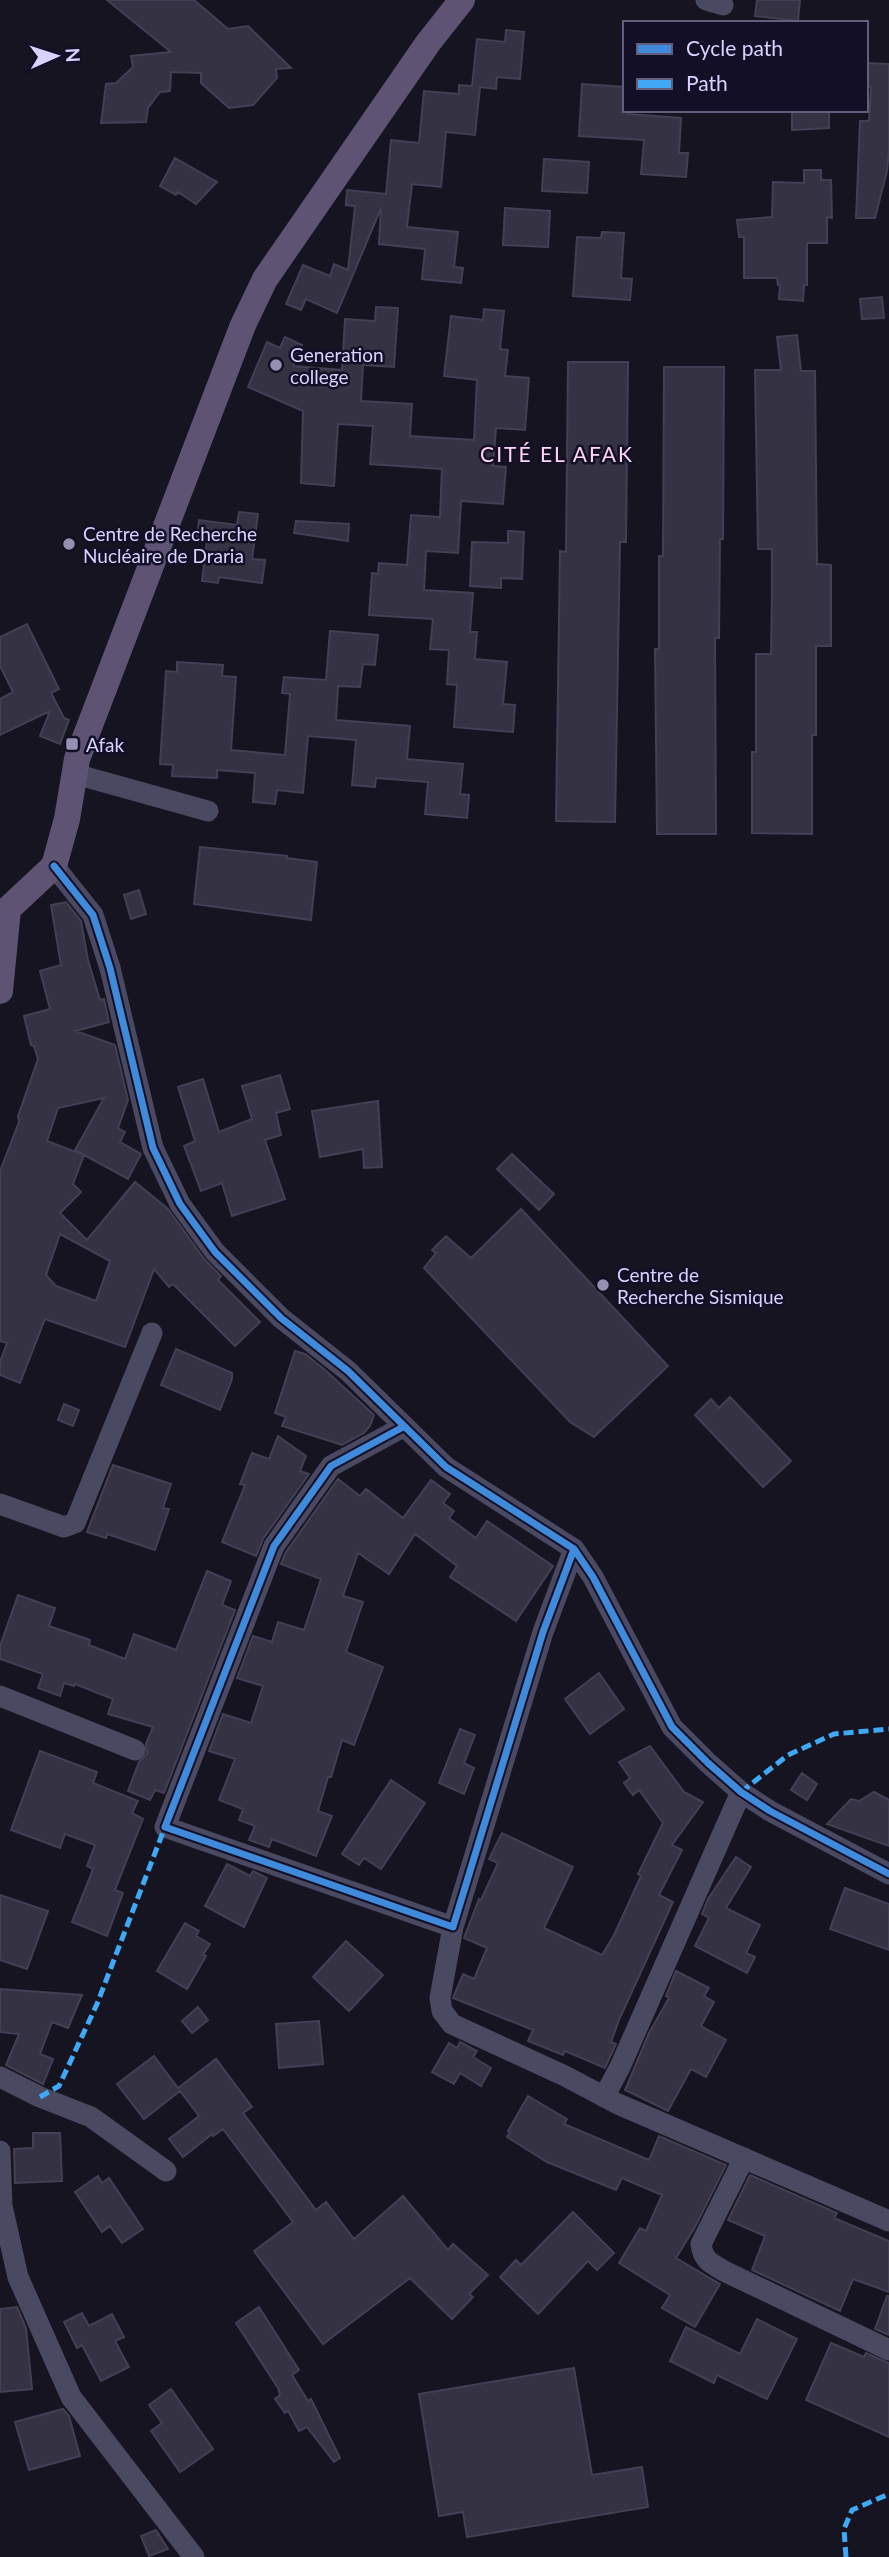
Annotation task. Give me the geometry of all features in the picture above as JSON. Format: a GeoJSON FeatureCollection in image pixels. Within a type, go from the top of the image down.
{"type":"FeatureCollection","features":[{"type":"Feature","properties":{"kind":"main road"},"geometry":{"type":"LineString","coordinates":[[0,991],[4,911],[54,866],[67,819],[77,760],[243,326],[265,279],[428,43],[462,0]]}},
{"type":"Feature","properties":{"kind":"street"},"geometry":{"type":"LineString","coordinates":[[75,774],[208,811]]}},
{"type":"Feature","properties":{"kind":"street"},"geometry":{"type":"LineString","coordinates":[[54,866],[93,915],[110,968],[153,1149],[180,1204],[215,1252],[281,1318],[348,1371],[446,1467],[574,1549],[593,1577],[672,1727],[741,1792],[770,1811],[889,1874]]}},
{"type":"Feature","properties":{"kind":"street"},"geometry":{"type":"LineString","coordinates":[[0,1504],[64,1527],[75,1523],[152,1333]]}},
{"type":"Feature","properties":{"kind":"street"},"geometry":{"type":"LineString","coordinates":[[403,1427],[331,1466],[274,1546],[164,1827],[453,1927]]}},
{"type":"Feature","properties":{"kind":"street"},"geometry":{"type":"LineString","coordinates":[[574,1549],[542,1632],[453,1927],[440,1998],[442,2011],[452,2024],[604,2097],[889,2221]]}},
{"type":"Feature","properties":{"kind":"street"},"geometry":{"type":"LineString","coordinates":[[0,1696],[135,1750]]}},
{"type":"Feature","properties":{"kind":"street"},"geometry":{"type":"LineString","coordinates":[[604,2097],[620,2067],[741,1792]]}},
{"type":"Feature","properties":{"kind":"street"},"geometry":{"type":"LineString","coordinates":[[2,2084],[91,2117],[166,2171]]}},
{"type":"Feature","properties":{"kind":"street"},"geometry":{"type":"LineString","coordinates":[[0,2151],[2,2206],[18,2277],[71,2397],[194,2557]]}},
{"type":"Feature","properties":{"kind":"street"},"geometry":{"type":"LineString","coordinates":[[744,2158],[701,2244],[702,2255],[708,2262],[726,2272],[889,2350]]}},
{"type":"Feature","properties":{"kind":"building"},"geometry":{"type":"Polygon","coordinates":[[[107,0],[194,0],[228,29],[248,26],[291,68],[276,69],[277,78],[253,105],[229,108],[201,83],[201,73],[171,72],[170,91],[160,92],[148,108],[146,122],[101,123],[106,84],[116,83],[133,67],[131,56],[171,52],[107,0]]]}},
{"type":"Feature","properties":{"kind":"building"},"geometry":{"type":"Polygon","coordinates":[[[757,0],[800,0],[798,21],[755,16],[757,0]]]}},
{"type":"Feature","properties":{"kind":"building"},"geometry":{"type":"Polygon","coordinates":[[[506,30],[524,32],[520,79],[497,77],[496,89],[480,87],[475,135],[446,132],[441,187],[412,184],[407,227],[458,232],[454,267],[463,268],[461,283],[422,279],[425,249],[379,244],[381,208],[337,313],[306,299],[301,310],[286,304],[303,265],[330,276],[334,264],[348,270],[355,206],[346,205],[347,190],[386,194],[391,140],[419,143],[424,91],[459,94],[459,85],[472,86],[477,39],[505,42],[506,30]]]}},
{"type":"Feature","properties":{"kind":"building"},"geometry":{"type":"Polygon","coordinates":[[[868,63],[889,64],[887,171],[875,218],[856,218],[860,121],[869,121],[871,87],[868,86],[868,63]]]}},
{"type":"Feature","properties":{"kind":"building"},"geometry":{"type":"Polygon","coordinates":[[[582,84],[623,87],[623,112],[681,118],[679,153],[688,153],[686,177],[641,174],[644,140],[579,136],[582,84]]]}},
{"type":"Feature","properties":{"kind":"building"},"geometry":{"type":"Polygon","coordinates":[[[792,112],[829,112],[829,128],[792,130],[792,112]]]}},
{"type":"Feature","properties":{"kind":"building"},"geometry":{"type":"Polygon","coordinates":[[[175,158],[217,182],[196,204],[178,192],[176,195],[160,186],[175,158]]]}},
{"type":"Feature","properties":{"kind":"building"},"geometry":{"type":"Polygon","coordinates":[[[544,159],[589,162],[587,193],[542,191],[544,159]]]}},
{"type":"Feature","properties":{"kind":"building"},"geometry":{"type":"Polygon","coordinates":[[[804,170],[821,170],[821,180],[831,180],[832,218],[827,217],[827,243],[807,243],[807,285],[804,285],[803,301],[779,299],[780,285],[777,278],[744,278],[744,237],[739,237],[737,220],[772,217],[773,182],[804,183],[804,170]]]}},
{"type":"Feature","properties":{"kind":"building"},"geometry":{"type":"Polygon","coordinates":[[[505,208],[550,211],[548,247],[503,245],[505,208]]]}},
{"type":"Feature","properties":{"kind":"building"},"geometry":{"type":"Polygon","coordinates":[[[602,232],[624,233],[621,278],[632,279],[630,300],[573,296],[577,237],[601,238],[602,232]]]}},
{"type":"Feature","properties":{"kind":"building"},"geometry":{"type":"Polygon","coordinates":[[[882,297],[884,318],[862,319],[860,299],[882,297]]]}},
{"type":"Feature","properties":{"kind":"building"},"geometry":{"type":"Polygon","coordinates":[[[376,307],[398,308],[394,367],[363,365],[361,401],[412,404],[410,436],[474,440],[477,380],[444,376],[451,316],[483,320],[484,309],[504,311],[500,349],[508,350],[505,376],[529,378],[525,430],[496,428],[493,466],[506,467],[503,504],[461,501],[458,553],[426,551],[424,590],[473,593],[470,632],[477,632],[475,659],[507,662],[503,704],[515,705],[513,732],[454,727],[457,685],[447,684],[449,650],[430,649],[433,619],[369,615],[372,573],[378,574],[379,563],[407,565],[411,515],[440,517],[442,469],[370,464],[373,426],[338,424],[334,486],[301,483],[303,411],[248,387],[267,342],[280,348],[285,337],[302,345],[293,366],[342,370],[345,319],[375,321],[376,307]]]}},
{"type":"Feature","properties":{"kind":"building"},"geometry":{"type":"Polygon","coordinates":[[[797,335],[801,371],[815,371],[817,564],[831,565],[831,646],[816,646],[816,735],[812,735],[812,834],[752,833],[752,752],[756,752],[756,654],[771,654],[772,595],[772,549],[758,549],[755,370],[781,370],[777,337],[797,335]]]}},
{"type":"Feature","properties":{"kind":"building"},"geometry":{"type":"Polygon","coordinates":[[[568,362],[628,362],[626,542],[620,542],[615,822],[556,821],[560,551],[566,552],[568,362]]]}},
{"type":"Feature","properties":{"kind":"building"},"geometry":{"type":"Polygon","coordinates":[[[664,367],[724,367],[723,539],[720,539],[719,638],[715,638],[716,834],[657,834],[655,649],[659,649],[659,556],[663,556],[664,367]]]}},
{"type":"Feature","properties":{"kind":"building"},"geometry":{"type":"Polygon","coordinates":[[[239,512],[258,514],[252,559],[265,560],[262,583],[219,577],[218,583],[202,581],[207,539],[197,538],[199,520],[237,525],[239,512]]]}},
{"type":"Feature","properties":{"kind":"building"},"geometry":{"type":"Polygon","coordinates":[[[296,521],[349,524],[348,541],[294,533],[296,521]]]}},
{"type":"Feature","properties":{"kind":"building"},"geometry":{"type":"Polygon","coordinates":[[[508,531],[524,532],[522,579],[501,578],[501,588],[470,586],[472,542],[508,543],[508,531]]]}},
{"type":"Feature","properties":{"kind":"building"},"geometry":{"type":"Polygon","coordinates":[[[27,624],[59,689],[51,693],[64,718],[69,720],[60,744],[40,736],[50,711],[0,735],[0,699],[13,692],[0,666],[0,637],[27,624]]]}},
{"type":"Feature","properties":{"kind":"building"},"geometry":{"type":"Polygon","coordinates":[[[330,631],[378,635],[375,665],[363,664],[360,687],[338,686],[336,720],[410,726],[407,759],[463,764],[460,794],[469,795],[467,818],[425,814],[428,782],[376,778],[375,787],[352,785],[356,740],[308,736],[303,793],[277,790],[275,804],[253,802],[255,773],[217,770],[217,778],[172,776],[173,765],[160,764],[166,671],[177,672],[177,662],[223,665],[222,676],[236,677],[231,750],[285,755],[290,694],[282,693],[284,677],[326,680],[330,631]]]}},
{"type":"Feature","properties":{"kind":"building"},"geometry":{"type":"Polygon","coordinates":[[[200,847],[287,856],[317,862],[311,920],[194,904],[200,847]]]}},
{"type":"Feature","properties":{"kind":"building"},"geometry":{"type":"Polygon","coordinates":[[[139,890],[146,914],[131,919],[124,895],[139,890]]]}},
{"type":"Feature","properties":{"kind":"building"},"geometry":{"type":"Polygon","coordinates":[[[66,902],[81,921],[88,960],[100,1000],[104,999],[109,1022],[76,1031],[115,1045],[128,1100],[118,1128],[125,1132],[120,1142],[141,1154],[128,1179],[75,1150],[104,1098],[58,1108],[47,1141],[84,1155],[73,1184],[81,1192],[60,1213],[87,1240],[135,1182],[168,1209],[205,1260],[221,1276],[218,1280],[260,1322],[235,1346],[173,1284],[169,1287],[154,1269],[125,1347],[45,1319],[20,1383],[0,1375],[0,1362],[7,1343],[0,1341],[0,1171],[19,1122],[18,1116],[38,1059],[34,1046],[31,1045],[24,1016],[50,1009],[40,971],[61,965],[51,905],[66,902]],[[60,1234],[46,1275],[56,1286],[96,1301],[110,1261],[60,1234]]]}},
{"type":"Feature","properties":{"kind":"building"},"geometry":{"type":"Polygon","coordinates":[[[280,1075],[290,1109],[276,1113],[281,1135],[265,1140],[285,1199],[232,1216],[222,1183],[201,1191],[184,1146],[195,1141],[178,1087],[203,1079],[219,1132],[252,1119],[242,1086],[280,1075]]]}},
{"type":"Feature","properties":{"kind":"building"},"geometry":{"type":"Polygon","coordinates":[[[378,1101],[382,1167],[364,1168],[363,1149],[320,1157],[312,1111],[378,1101]]]}},
{"type":"Feature","properties":{"kind":"building"},"geometry":{"type":"Polygon","coordinates":[[[512,1154],[554,1194],[539,1210],[497,1169],[512,1154]]]}},
{"type":"Feature","properties":{"kind":"building"},"geometry":{"type":"Polygon","coordinates":[[[521,1209],[668,1366],[594,1437],[570,1422],[424,1268],[436,1253],[432,1250],[446,1236],[471,1258],[521,1209]]]}},
{"type":"Feature","properties":{"kind":"building"},"geometry":{"type":"Polygon","coordinates":[[[176,1349],[232,1373],[220,1410],[161,1385],[176,1349]]]}},
{"type":"Feature","properties":{"kind":"building"},"geometry":{"type":"Polygon","coordinates":[[[295,1351],[305,1354],[324,1369],[374,1415],[364,1433],[342,1445],[282,1426],[286,1417],[275,1413],[295,1351]]]}},
{"type":"Feature","properties":{"kind":"building"},"geometry":{"type":"Polygon","coordinates":[[[730,1397],[791,1461],[763,1487],[695,1415],[711,1399],[719,1408],[730,1397]]]}},
{"type":"Feature","properties":{"kind":"building"},"geometry":{"type":"Polygon","coordinates":[[[64,1404],[79,1410],[73,1426],[58,1420],[64,1404]]]}},
{"type":"Feature","properties":{"kind":"building"},"geometry":{"type":"Polygon","coordinates":[[[278,1436],[306,1456],[300,1471],[309,1474],[263,1539],[256,1556],[222,1542],[245,1485],[240,1484],[252,1453],[269,1459],[278,1436]]]}},
{"type":"Feature","properties":{"kind":"building"},"geometry":{"type":"Polygon","coordinates":[[[113,1465],[171,1484],[163,1508],[169,1509],[155,1550],[107,1534],[106,1538],[87,1532],[113,1465]]]}},
{"type":"Feature","properties":{"kind":"building"},"geometry":{"type":"Polygon","coordinates":[[[338,1479],[360,1496],[366,1489],[403,1518],[431,1480],[450,1494],[443,1503],[454,1511],[449,1518],[476,1538],[487,1521],[553,1566],[516,1621],[450,1577],[457,1566],[415,1534],[389,1574],[358,1553],[343,1596],[363,1602],[346,1652],[383,1667],[354,1745],[342,1740],[331,1777],[328,1777],[318,1811],[332,1816],[316,1856],[272,1839],[269,1847],[249,1840],[255,1826],[239,1820],[243,1809],[219,1800],[235,1759],[209,1751],[223,1714],[251,1723],[263,1686],[237,1678],[253,1636],[272,1642],[278,1622],[304,1630],[321,1579],[281,1564],[286,1552],[338,1479]]]}},
{"type":"Feature","properties":{"kind":"building"},"geometry":{"type":"Polygon","coordinates":[[[207,1571],[231,1581],[222,1605],[235,1610],[164,1793],[155,1790],[150,1800],[128,1791],[139,1762],[147,1754],[146,1744],[153,1727],[108,1714],[113,1699],[75,1684],[64,1683],[60,1696],[38,1688],[43,1674],[0,1659],[0,1646],[18,1595],[55,1608],[49,1626],[90,1640],[89,1645],[125,1659],[134,1634],[176,1650],[207,1571]]]}},
{"type":"Feature","properties":{"kind":"building"},"geometry":{"type":"Polygon","coordinates":[[[599,1673],[624,1709],[590,1734],[565,1699],[599,1673]]]}},
{"type":"Feature","properties":{"kind":"building"},"geometry":{"type":"Polygon","coordinates":[[[460,1729],[475,1735],[464,1763],[474,1768],[464,1794],[439,1783],[460,1729]]]}},
{"type":"Feature","properties":{"kind":"building"},"geometry":{"type":"Polygon","coordinates":[[[650,1746],[684,1792],[703,1802],[672,1845],[682,1850],[659,1895],[673,1902],[619,2020],[611,2042],[616,2044],[605,2068],[565,2051],[563,2055],[528,2041],[533,2030],[453,1998],[463,1974],[474,1979],[487,1948],[464,1938],[479,1899],[481,1900],[498,1863],[489,1859],[502,1833],[573,1867],[544,1928],[602,1955],[614,1935],[641,1876],[638,1874],[663,1823],[639,1790],[633,1795],[624,1783],[630,1778],[619,1762],[650,1746]]]}},
{"type":"Feature","properties":{"kind":"building"},"geometry":{"type":"Polygon","coordinates":[[[40,1751],[97,1772],[93,1783],[138,1801],[132,1813],[143,1819],[115,1890],[123,1893],[107,1936],[72,1922],[93,1869],[87,1866],[95,1845],[65,1834],[60,1848],[11,1830],[40,1751]]]}},
{"type":"Feature","properties":{"kind":"building"},"geometry":{"type":"Polygon","coordinates":[[[802,1773],[817,1784],[807,1800],[791,1790],[802,1773]]]}},
{"type":"Feature","properties":{"kind":"building"},"geometry":{"type":"Polygon","coordinates":[[[391,1780],[425,1803],[381,1869],[364,1858],[359,1865],[342,1854],[391,1780]]]}},
{"type":"Feature","properties":{"kind":"building"},"geometry":{"type":"Polygon","coordinates":[[[874,1792],[889,1800],[889,1846],[827,1824],[851,1799],[859,1801],[874,1792]]]}},
{"type":"Feature","properties":{"kind":"building"},"geometry":{"type":"Polygon","coordinates":[[[736,1857],[751,1867],[726,1908],[760,1925],[746,1953],[755,1957],[747,1973],[695,1946],[709,1918],[702,1914],[708,1899],[736,1857]]]}},
{"type":"Feature","properties":{"kind":"building"},"geometry":{"type":"Polygon","coordinates":[[[227,1864],[250,1876],[253,1871],[267,1878],[244,1927],[205,1906],[227,1864]]]}},
{"type":"Feature","properties":{"kind":"building"},"geometry":{"type":"Polygon","coordinates":[[[845,1888],[889,1904],[889,1950],[830,1929],[845,1888]]]}},
{"type":"Feature","properties":{"kind":"building"},"geometry":{"type":"Polygon","coordinates":[[[0,1895],[48,1911],[27,1969],[0,1960],[0,1895]]]}},
{"type":"Feature","properties":{"kind":"building"},"geometry":{"type":"Polygon","coordinates":[[[185,1923],[199,1931],[196,1936],[210,1944],[187,1989],[157,1971],[185,1923]]]}},
{"type":"Feature","properties":{"kind":"building"},"geometry":{"type":"Polygon","coordinates":[[[346,1941],[383,1975],[349,2011],[313,1977],[346,1941]]]}},
{"type":"Feature","properties":{"kind":"building"},"geometry":{"type":"Polygon","coordinates":[[[676,1971],[709,1988],[704,1996],[714,2002],[701,2026],[726,2040],[706,2077],[691,2069],[668,2111],[625,2090],[649,2033],[669,1998],[666,1996],[676,1971]]]}},
{"type":"Feature","properties":{"kind":"building"},"geometry":{"type":"Polygon","coordinates":[[[0,1989],[82,1995],[68,2028],[52,2022],[40,2054],[53,2059],[43,2084],[6,2065],[19,2034],[0,2032],[0,1989]]]}},
{"type":"Feature","properties":{"kind":"building"},"geometry":{"type":"Polygon","coordinates":[[[198,2007],[208,2020],[192,2033],[182,2021],[198,2007]]]}},
{"type":"Feature","properties":{"kind":"building"},"geometry":{"type":"Polygon","coordinates":[[[319,2021],[323,2064],[279,2068],[276,2024],[319,2021]]]}},
{"type":"Feature","properties":{"kind":"building"},"geometry":{"type":"Polygon","coordinates":[[[460,2042],[477,2051],[473,2057],[491,2068],[481,2086],[460,2073],[454,2084],[432,2072],[449,2043],[457,2048],[460,2042]]]}},
{"type":"Feature","properties":{"kind":"building"},"geometry":{"type":"Polygon","coordinates":[[[154,2056],[178,2088],[216,2059],[252,2107],[243,2113],[316,2210],[326,2202],[354,2239],[403,2196],[448,2250],[453,2244],[488,2275],[469,2294],[473,2297],[452,2319],[410,2278],[323,2344],[254,2251],[293,2222],[223,2129],[213,2136],[212,2134],[183,2157],[169,2139],[199,2116],[180,2091],[144,2119],[117,2084],[154,2056]]]}},
{"type":"Feature","properties":{"kind":"building"},"geometry":{"type":"Polygon","coordinates":[[[528,2096],[567,2119],[564,2124],[649,2160],[659,2136],[726,2165],[676,2258],[720,2284],[695,2327],[662,2308],[670,2295],[619,2263],[640,2228],[646,2231],[662,2195],[622,2178],[616,2190],[547,2162],[507,2137],[528,2096]]]}},
{"type":"Feature","properties":{"kind":"building"},"geometry":{"type":"Polygon","coordinates":[[[33,2133],[60,2133],[62,2181],[15,2183],[14,2149],[33,2148],[33,2133]]]}},
{"type":"Feature","properties":{"kind":"building"},"geometry":{"type":"Polygon","coordinates":[[[750,2175],[837,2213],[834,2218],[889,2241],[889,2292],[853,2279],[840,2311],[752,2270],[765,2236],[728,2220],[750,2175]]]}},
{"type":"Feature","properties":{"kind":"building"},"geometry":{"type":"Polygon","coordinates":[[[98,2176],[102,2183],[109,2178],[143,2229],[122,2243],[110,2226],[102,2232],[75,2192],[98,2176]]]}},
{"type":"Feature","properties":{"kind":"building"},"geometry":{"type":"Polygon","coordinates":[[[573,2212],[614,2253],[597,2270],[588,2261],[538,2314],[500,2277],[516,2260],[521,2265],[573,2212]]]}},
{"type":"Feature","properties":{"kind":"building"},"geometry":{"type":"Polygon","coordinates":[[[889,2296],[889,2335],[875,2329],[889,2296]]]}},
{"type":"Feature","properties":{"kind":"building"},"geometry":{"type":"Polygon","coordinates":[[[17,2307],[26,2328],[32,2389],[0,2392],[0,2309],[17,2307]]]}},
{"type":"Feature","properties":{"kind":"building"},"geometry":{"type":"Polygon","coordinates":[[[259,2307],[299,2370],[292,2375],[308,2401],[311,2399],[340,2458],[334,2462],[307,2427],[299,2431],[288,2411],[285,2413],[275,2399],[280,2395],[278,2388],[236,2323],[259,2307]]]}},
{"type":"Feature","properties":{"kind":"building"},"geometry":{"type":"Polygon","coordinates":[[[82,2313],[89,2326],[112,2314],[124,2337],[115,2341],[129,2367],[101,2381],[82,2345],[77,2348],[64,2322],[82,2313]]]}},
{"type":"Feature","properties":{"kind":"building"},"geometry":{"type":"Polygon","coordinates":[[[757,2319],[797,2339],[767,2399],[717,2375],[714,2383],[670,2361],[686,2327],[740,2354],[757,2319]]]}},
{"type":"Feature","properties":{"kind":"building"},"geometry":{"type":"Polygon","coordinates":[[[831,2343],[864,2357],[866,2353],[889,2363],[889,2437],[806,2400],[831,2343]]]}},
{"type":"Feature","properties":{"kind":"building"},"geometry":{"type":"Polygon","coordinates":[[[574,2368],[592,2475],[642,2467],[648,2507],[467,2537],[463,2512],[439,2516],[419,2394],[574,2368]]]}},
{"type":"Feature","properties":{"kind":"building"},"geometry":{"type":"Polygon","coordinates":[[[171,2389],[213,2449],[180,2472],[151,2431],[162,2423],[149,2405],[171,2389]]]}},
{"type":"Feature","properties":{"kind":"building"},"geometry":{"type":"Polygon","coordinates":[[[63,2409],[69,2416],[80,2456],[29,2470],[15,2422],[63,2409]]]}},
{"type":"Feature","properties":{"kind":"building"},"geometry":{"type":"Polygon","coordinates":[[[156,2530],[168,2549],[149,2556],[141,2536],[156,2530]]]}},
{"type":"Feature","properties":{"kind":"marked path"},"geometry":{"type":"LineString","coordinates":[[741,1792],[788,1755],[834,1734],[889,1729]]}},
{"type":"Feature","properties":{"kind":"marked path"},"geometry":{"type":"LineString","coordinates":[[40,2097],[59,2086],[97,2004],[165,1827]]}},
{"type":"Feature","properties":{"kind":"marked path"},"geometry":{"type":"LineString","coordinates":[[846,2557],[844,2529],[852,2510],[889,2494]]}},
{"type":"Feature","properties":{"kind":"cycle path"},"geometry":{"type":"LineString","coordinates":[[54,866],[93,915],[110,968],[153,1148],[180,1204],[215,1252],[281,1318],[348,1371],[446,1467],[574,1549],[593,1577],[672,1727],[708,1763],[741,1792],[770,1811],[889,1874]]}},
{"type":"Feature","properties":{"kind":"cycle path"},"geometry":{"type":"LineString","coordinates":[[403,1427],[331,1466],[274,1546],[165,1827],[453,1927],[543,1632],[574,1549]]}},
{"type":"Feature","properties":{"kind":"place","name":"Generation college"},"geometry":{"type":"Point","coordinates":[276,365]}},
{"type":"Feature","properties":{"kind":"place","name":"Centre de Recherche Nucléaire de Draria"},"geometry":{"type":"Point","coordinates":[69,544]}},
{"type":"Feature","properties":{"kind":"place","name":"Afak"},"geometry":{"type":"Point","coordinates":[72,744]}},
{"type":"Feature","properties":{"kind":"place","name":"Centre de Recherche Sismique"},"geometry":{"type":"Point","coordinates":[603,1285]}},
{"type":"Feature","properties":{"kind":"district","name":"CITÉ EL AFAK"},"geometry":{"type":"Point","coordinates":[557,453]}}]}
